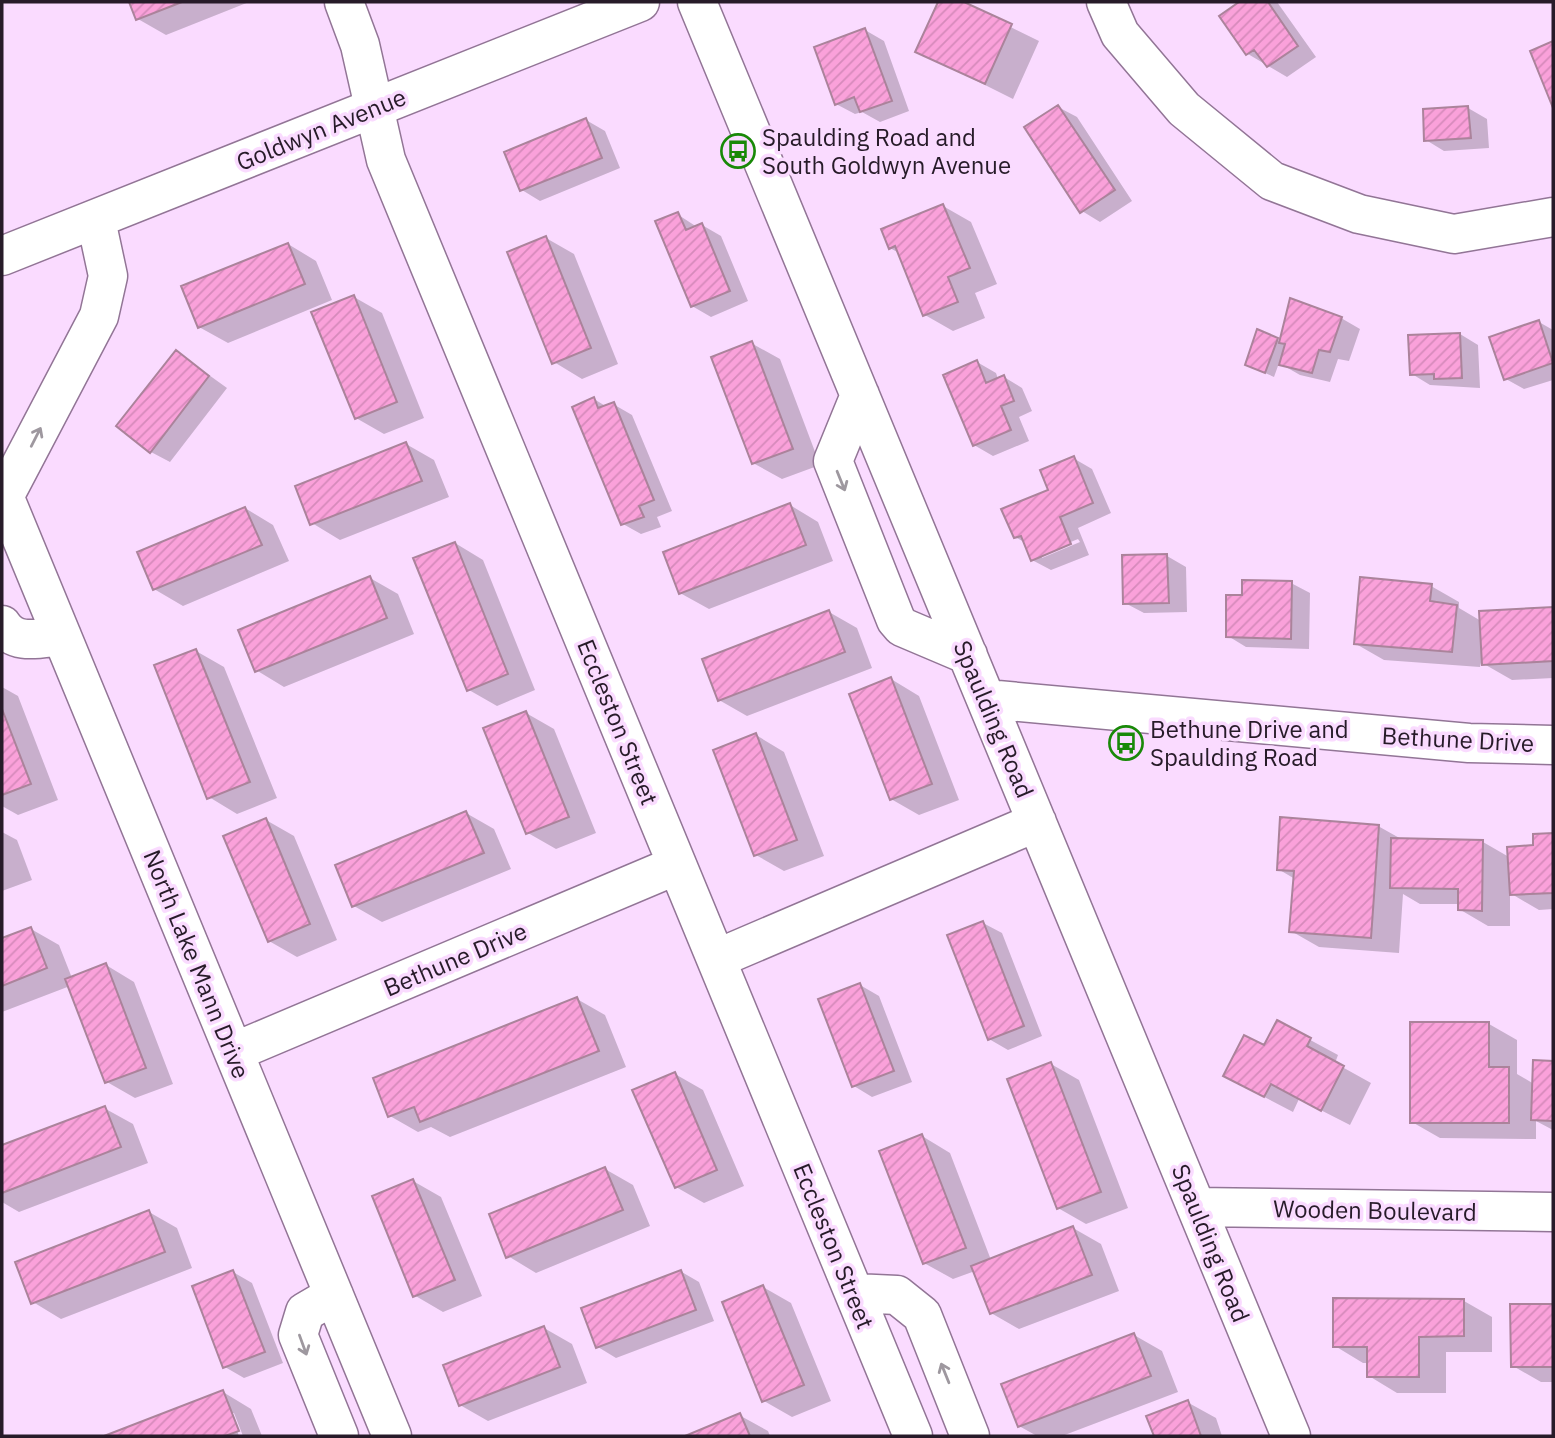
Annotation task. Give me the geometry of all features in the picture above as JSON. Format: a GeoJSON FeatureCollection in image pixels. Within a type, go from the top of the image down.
{"type":"FeatureCollection","features":[{"type":"Feature","properties":{"kind":"street","name":"Eccleston Street"},"geometry":{"type":"LineString","coordinates":[[344,2],[360,45],[386,160],[913,1436]]}},
{"type":"Feature","properties":{"kind":"street","name":"Spaulding Road"},"geometry":{"type":"LineString","coordinates":[[697,2],[1291,1436]]}},
{"type":"Feature","properties":{"kind":"street"},"geometry":{"type":"LineString","coordinates":[[1106,2],[1120,34],[1184,109],[1272,181],[1359,214],[1454,234],[1553,217]]}},
{"type":"Feature","properties":{"kind":"street","name":"Goldwyn Avenue"},"geometry":{"type":"LineString","coordinates":[[2,256],[631,4]]}},
{"type":"Feature","properties":{"kind":"street"},"geometry":{"type":"LineString","coordinates":[[3,494],[99,316],[108,276],[96,220]]}},
{"type":"Feature","properties":{"kind":"street"},"geometry":{"type":"LineString","coordinates":[[860,395],[833,461],[896,620],[902,627],[968,655]]}},
{"type":"Feature","properties":{"kind":"street","name":"North Lake Mann Drive"},"geometry":{"type":"LineString","coordinates":[[3,494],[392,1436]]}},
{"type":"Feature","properties":{"kind":"street"},"geometry":{"type":"LineString","coordinates":[[2,625],[10,635],[19,639],[62,636]]}},
{"type":"Feature","properties":{"kind":"street","name":"Bethune Drive"},"geometry":{"type":"LineString","coordinates":[[986,699],[1469,743],[1553,745]]}},
{"type":"Feature","properties":{"kind":"street"},"geometry":{"type":"LineString","coordinates":[[716,959],[1037,822]]}},
{"type":"Feature","properties":{"kind":"street","name":"Bethune Drive"},"geometry":{"type":"LineString","coordinates":[[234,1052],[677,865]]}},
{"type":"Feature","properties":{"kind":"street","name":"Wooden Boulevard"},"geometry":{"type":"LineString","coordinates":[[1196,1207],[1553,1212]]}},
{"type":"Feature","properties":{"kind":"street"},"geometry":{"type":"LineString","coordinates":[[853,1293],[897,1295],[922,1315],[970,1436]]}},
{"type":"Feature","properties":{"kind":"street"},"geometry":{"type":"LineString","coordinates":[[334,1295],[305,1312],[298,1335],[339,1436]]}},
{"type":"Feature","properties":{"kind":"building"},"geometry":{"type":"Polygon","coordinates":[[[129,2],[182,2],[136,20],[129,2]]]}},
{"type":"Feature","properties":{"kind":"building"},"geometry":{"type":"Polygon","coordinates":[[[938,2],[964,2],[1012,24],[985,84],[915,52],[938,2]]]}},
{"type":"Feature","properties":{"kind":"building"},"geometry":{"type":"Polygon","coordinates":[[[1239,2],[1268,2],[1298,46],[1267,67],[1254,50],[1246,55],[1219,16],[1239,2]]]}},
{"type":"Feature","properties":{"kind":"building"},"geometry":{"type":"Polygon","coordinates":[[[865,28],[892,101],[860,112],[854,97],[835,105],[814,47],[865,28]]]}},
{"type":"Feature","properties":{"kind":"building"},"geometry":{"type":"Polygon","coordinates":[[[1553,41],[1553,108],[1530,51],[1553,41]]]}},
{"type":"Feature","properties":{"kind":"building"},"geometry":{"type":"Polygon","coordinates":[[[1058,105],[1115,190],[1080,213],[1024,127],[1058,105]]]}},
{"type":"Feature","properties":{"kind":"building"},"geometry":{"type":"Polygon","coordinates":[[[1468,106],[1471,138],[1424,141],[1423,109],[1468,106]]]}},
{"type":"Feature","properties":{"kind":"building"},"geometry":{"type":"Polygon","coordinates":[[[586,118],[602,158],[520,191],[504,152],[586,118]]]}},
{"type":"Feature","properties":{"kind":"building"},"geometry":{"type":"Polygon","coordinates":[[[943,204],[970,268],[948,277],[958,302],[923,316],[895,246],[889,249],[881,229],[943,204]]]}},
{"type":"Feature","properties":{"kind":"building"},"geometry":{"type":"Polygon","coordinates":[[[678,212],[686,230],[702,223],[730,291],[691,307],[655,221],[678,212]]]}},
{"type":"Feature","properties":{"kind":"building"},"geometry":{"type":"Polygon","coordinates":[[[546,236],[591,348],[552,364],[507,252],[546,236]]]}},
{"type":"Feature","properties":{"kind":"building"},"geometry":{"type":"Polygon","coordinates":[[[288,243],[305,284],[198,328],[181,286],[288,243]]]}},
{"type":"Feature","properties":{"kind":"building"},"geometry":{"type":"Polygon","coordinates":[[[354,295],[397,402],[355,419],[311,312],[354,295]]]}},
{"type":"Feature","properties":{"kind":"building"},"geometry":{"type":"Polygon","coordinates":[[[1290,298],[1342,317],[1330,352],[1319,350],[1312,373],[1279,365],[1285,344],[1279,343],[1290,298]]]}},
{"type":"Feature","properties":{"kind":"building"},"geometry":{"type":"Polygon","coordinates":[[[1539,320],[1553,363],[1504,380],[1489,337],[1539,320]]]}},
{"type":"Feature","properties":{"kind":"building"},"geometry":{"type":"Polygon","coordinates":[[[1257,329],[1278,338],[1265,373],[1245,365],[1257,329]]]}},
{"type":"Feature","properties":{"kind":"building"},"geometry":{"type":"Polygon","coordinates":[[[1460,333],[1462,378],[1434,379],[1434,374],[1410,375],[1408,335],[1460,333]]]}},
{"type":"Feature","properties":{"kind":"building"},"geometry":{"type":"Polygon","coordinates":[[[752,341],[793,449],[752,464],[711,357],[752,341]]]}},
{"type":"Feature","properties":{"kind":"building"},"geometry":{"type":"Polygon","coordinates":[[[176,350],[209,376],[150,453],[116,426],[176,350]]]}},
{"type":"Feature","properties":{"kind":"building"},"geometry":{"type":"Polygon","coordinates":[[[977,360],[986,383],[1004,375],[1014,401],[1001,406],[1011,430],[973,446],[943,375],[977,360]]]}},
{"type":"Feature","properties":{"kind":"building"},"geometry":{"type":"Polygon","coordinates":[[[594,397],[598,408],[614,402],[654,500],[639,506],[644,517],[621,525],[572,407],[594,397]]]}},
{"type":"Feature","properties":{"kind":"building"},"geometry":{"type":"Polygon","coordinates":[[[406,442],[422,481],[310,525],[295,486],[406,442]]]}},
{"type":"Feature","properties":{"kind":"building"},"geometry":{"type":"Polygon","coordinates":[[[1074,456],[1093,503],[1060,517],[1071,544],[1031,561],[1021,536],[1014,538],[1001,509],[1048,490],[1040,470],[1074,456]]]}},
{"type":"Feature","properties":{"kind":"building"},"geometry":{"type":"Polygon","coordinates":[[[790,503],[806,545],[679,594],[663,552],[790,503]]]}},
{"type":"Feature","properties":{"kind":"building"},"geometry":{"type":"Polygon","coordinates":[[[245,507],[262,545],[153,590],[137,552],[245,507]]]}},
{"type":"Feature","properties":{"kind":"building"},"geometry":{"type":"Polygon","coordinates":[[[455,542],[508,674],[467,691],[413,558],[455,542]]]}},
{"type":"Feature","properties":{"kind":"building"},"geometry":{"type":"Polygon","coordinates":[[[1167,554],[1169,603],[1123,604],[1122,555],[1167,554]]]}},
{"type":"Feature","properties":{"kind":"building"},"geometry":{"type":"Polygon","coordinates":[[[370,576],[387,618],[255,672],[238,630],[370,576]]]}},
{"type":"Feature","properties":{"kind":"building"},"geometry":{"type":"Polygon","coordinates":[[[1360,577],[1432,584],[1430,601],[1457,605],[1452,652],[1354,644],[1360,577]]]}},
{"type":"Feature","properties":{"kind":"building"},"geometry":{"type":"Polygon","coordinates":[[[1242,580],[1292,581],[1291,639],[1226,637],[1226,595],[1242,595],[1242,580]]]}},
{"type":"Feature","properties":{"kind":"building"},"geometry":{"type":"Polygon","coordinates":[[[1553,607],[1553,661],[1482,665],[1479,611],[1553,607]]]}},
{"type":"Feature","properties":{"kind":"building"},"geometry":{"type":"Polygon","coordinates":[[[829,610],[845,652],[718,701],[702,659],[829,610]]]}},
{"type":"Feature","properties":{"kind":"building"},"geometry":{"type":"Polygon","coordinates":[[[196,649],[250,782],[207,799],[154,665],[196,649]]]}},
{"type":"Feature","properties":{"kind":"building"},"geometry":{"type":"Polygon","coordinates":[[[891,677],[932,784],[890,800],[849,694],[891,677]]]}},
{"type":"Feature","properties":{"kind":"building"},"geometry":{"type":"Polygon","coordinates":[[[2,709],[31,784],[2,795],[2,709]]]}},
{"type":"Feature","properties":{"kind":"building"},"geometry":{"type":"Polygon","coordinates":[[[526,711],[569,817],[526,834],[483,728],[526,711]]]}},
{"type":"Feature","properties":{"kind":"building"},"geometry":{"type":"Polygon","coordinates":[[[756,733],[797,840],[754,856],[713,750],[756,733]]]}},
{"type":"Feature","properties":{"kind":"building"},"geometry":{"type":"Polygon","coordinates":[[[466,811],[484,853],[352,907],[335,865],[466,811]]]}},
{"type":"Feature","properties":{"kind":"building"},"geometry":{"type":"Polygon","coordinates":[[[1280,817],[1379,825],[1371,938],[1289,932],[1294,871],[1277,870],[1280,817]]]}},
{"type":"Feature","properties":{"kind":"building"},"geometry":{"type":"Polygon","coordinates":[[[266,818],[310,924],[268,942],[223,836],[266,818]]]}},
{"type":"Feature","properties":{"kind":"building"},"geometry":{"type":"Polygon","coordinates":[[[1553,833],[1553,893],[1510,895],[1507,847],[1533,845],[1533,834],[1553,833]]]}},
{"type":"Feature","properties":{"kind":"building"},"geometry":{"type":"Polygon","coordinates":[[[1391,838],[1483,840],[1482,911],[1458,910],[1458,889],[1390,888],[1391,838]]]}},
{"type":"Feature","properties":{"kind":"building"},"geometry":{"type":"Polygon","coordinates":[[[983,921],[1024,1026],[988,1040],[947,935],[983,921]]]}},
{"type":"Feature","properties":{"kind":"building"},"geometry":{"type":"Polygon","coordinates":[[[31,927],[47,968],[2,986],[2,938],[31,927]]]}},
{"type":"Feature","properties":{"kind":"building"},"geometry":{"type":"Polygon","coordinates":[[[106,963],[146,1068],[105,1083],[65,979],[106,963]]]}},
{"type":"Feature","properties":{"kind":"building"},"geometry":{"type":"Polygon","coordinates":[[[860,983],[894,1071],[852,1087],[818,999],[860,983]]]}},
{"type":"Feature","properties":{"kind":"building"},"geometry":{"type":"Polygon","coordinates":[[[577,997],[599,1051],[420,1122],[414,1107],[388,1117],[373,1078],[577,997]]]}},
{"type":"Feature","properties":{"kind":"building"},"geometry":{"type":"Polygon","coordinates":[[[1277,1020],[1311,1038],[1307,1046],[1344,1066],[1321,1111],[1271,1084],[1264,1097],[1223,1076],[1244,1035],[1264,1045],[1277,1020]]]}},
{"type":"Feature","properties":{"kind":"building"},"geometry":{"type":"Polygon","coordinates":[[[1410,1022],[1489,1022],[1489,1067],[1509,1067],[1509,1123],[1410,1123],[1410,1022]]]}},
{"type":"Feature","properties":{"kind":"building"},"geometry":{"type":"Polygon","coordinates":[[[1533,1060],[1553,1061],[1553,1121],[1531,1120],[1533,1060]]]}},
{"type":"Feature","properties":{"kind":"building"},"geometry":{"type":"Polygon","coordinates":[[[1051,1062],[1101,1192],[1057,1209],[1007,1079],[1051,1062]]]}},
{"type":"Feature","properties":{"kind":"building"},"geometry":{"type":"Polygon","coordinates":[[[675,1072],[717,1170],[675,1188],[632,1090],[675,1072]]]}},
{"type":"Feature","properties":{"kind":"building"},"geometry":{"type":"Polygon","coordinates":[[[105,1106],[121,1147],[2,1193],[2,1145],[105,1106]]]}},
{"type":"Feature","properties":{"kind":"building"},"geometry":{"type":"Polygon","coordinates":[[[922,1134],[966,1248],[923,1264],[879,1151],[922,1134]]]}},
{"type":"Feature","properties":{"kind":"building"},"geometry":{"type":"Polygon","coordinates":[[[605,1167],[623,1210],[506,1258],[489,1214],[605,1167]]]}},
{"type":"Feature","properties":{"kind":"building"},"geometry":{"type":"Polygon","coordinates":[[[413,1179],[455,1280],[413,1297],[372,1196],[413,1179]]]}},
{"type":"Feature","properties":{"kind":"building"},"geometry":{"type":"Polygon","coordinates":[[[149,1210],[165,1252],[31,1304],[15,1262],[149,1210]]]}},
{"type":"Feature","properties":{"kind":"building"},"geometry":{"type":"Polygon","coordinates":[[[1073,1226],[1092,1275],[990,1314],[971,1266],[1073,1226]]]}},
{"type":"Feature","properties":{"kind":"building"},"geometry":{"type":"Polygon","coordinates":[[[233,1270],[265,1352],[223,1368],[192,1286],[233,1270]]]}},
{"type":"Feature","properties":{"kind":"building"},"geometry":{"type":"Polygon","coordinates":[[[681,1270],[696,1310],[596,1348],[581,1308],[681,1270]]]}},
{"type":"Feature","properties":{"kind":"building"},"geometry":{"type":"Polygon","coordinates":[[[763,1285],[804,1385],[762,1402],[722,1302],[763,1285]]]}},
{"type":"Feature","properties":{"kind":"building"},"geometry":{"type":"Polygon","coordinates":[[[1333,1298],[1464,1299],[1464,1336],[1419,1337],[1419,1377],[1367,1377],[1367,1347],[1333,1347],[1333,1298]]]}},
{"type":"Feature","properties":{"kind":"building"},"geometry":{"type":"Polygon","coordinates":[[[1510,1304],[1553,1304],[1553,1367],[1511,1367],[1510,1304]]]}},
{"type":"Feature","properties":{"kind":"building"},"geometry":{"type":"Polygon","coordinates":[[[544,1326],[560,1367],[459,1406],[443,1365],[544,1326]]]}},
{"type":"Feature","properties":{"kind":"building"},"geometry":{"type":"Polygon","coordinates":[[[1134,1333],[1151,1376],[1018,1427],[1001,1384],[1134,1333]]]}},
{"type":"Feature","properties":{"kind":"building"},"geometry":{"type":"Polygon","coordinates":[[[223,1390],[239,1431],[225,1436],[104,1436],[223,1390]]]}},
{"type":"Feature","properties":{"kind":"building"},"geometry":{"type":"Polygon","coordinates":[[[1188,1400],[1201,1436],[1154,1436],[1146,1416],[1188,1400]]]}},
{"type":"Feature","properties":{"kind":"building"},"geometry":{"type":"Polygon","coordinates":[[[740,1413],[750,1436],[685,1436],[740,1413]]]}},
{"type":"Feature","properties":{"kind":"place","name":"Spaulding Road and South Goldwyn Avenue"},"geometry":{"type":"Point","coordinates":[738,151]}},
{"type":"Feature","properties":{"kind":"place","name":"Bethune Drive and Spaulding Road"},"geometry":{"type":"Point","coordinates":[1126,743]}}]}
